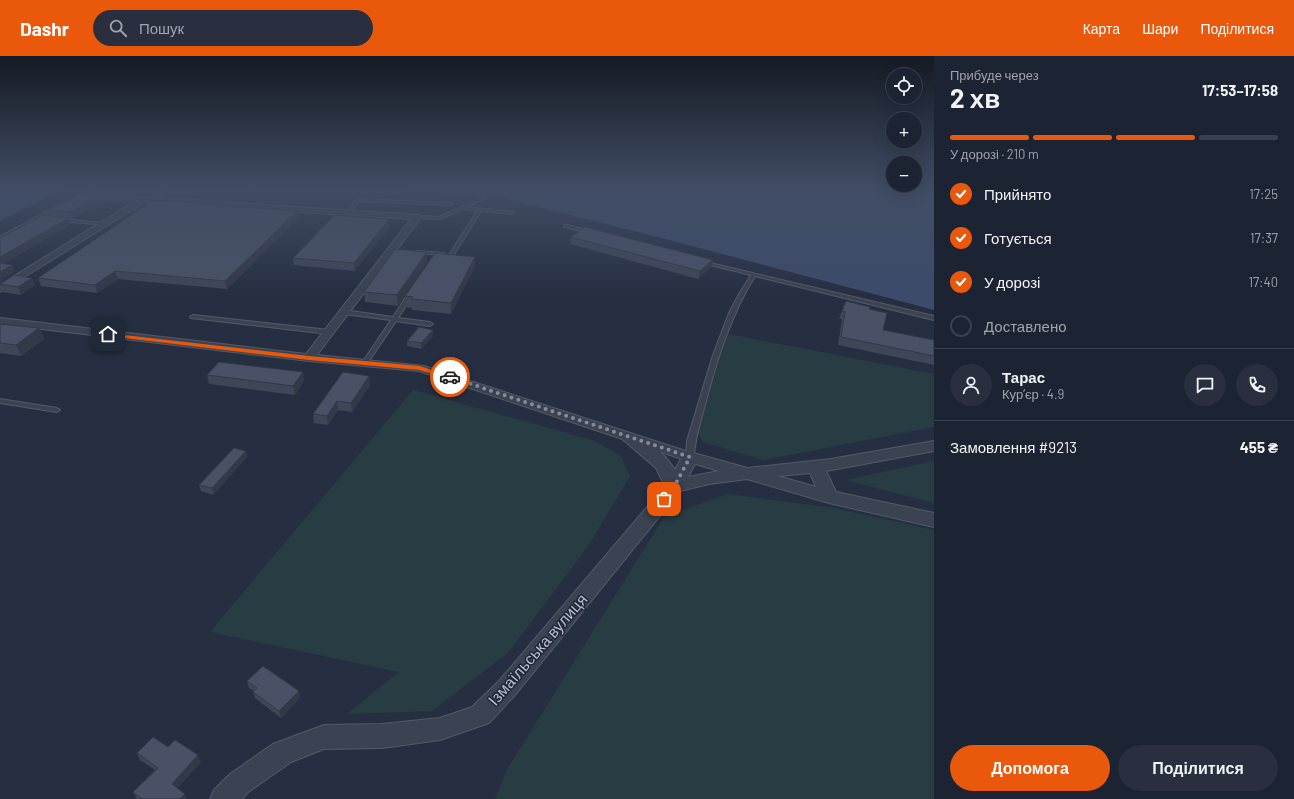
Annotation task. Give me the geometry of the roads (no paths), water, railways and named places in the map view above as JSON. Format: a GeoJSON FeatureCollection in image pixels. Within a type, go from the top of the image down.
{"type":"FeatureCollection","features":[{"type":"Feature","properties":{"kind":"street"},"geometry":{"type":"LineString","coordinates":[[0,241],[32,225]]}},
{"type":"Feature","properties":{"kind":"street"},"geometry":{"type":"LineString","coordinates":[[0,289],[103,225]]}},
{"type":"Feature","properties":{"kind":"street"},"geometry":{"type":"LineString","coordinates":[[309,358],[344,312],[396,250],[412,225]]}},
{"type":"Feature","properties":{"kind":"street"},"geometry":{"type":"LineString","coordinates":[[0,321],[309,358],[420,368],[629,438],[742,473],[829,497],[934,520]]}},
{"type":"Feature","properties":{"kind":"street"},"geometry":{"type":"LineString","coordinates":[[629,438],[661,461],[670,474],[674,487],[710,478],[742,473],[816,467],[934,446]]}},
{"type":"Feature","properties":{"kind":"street","name":"Ізмаїльська вулиця"},"geometry":{"type":"LineString","coordinates":[[223,799],[239,783],[282,753],[324,737],[382,736],[440,729],[480,715],[507,688],[674,487],[690,457]]}},
{"type":"Feature","properties":{"kind":"street"},"geometry":{"type":"LineString","coordinates":[[816,467],[829,497]]}},
{"type":"Feature","properties":{"kind":"lane"},"geometry":{"type":"LineString","coordinates":[[414,252],[454,255],[472,225]]}},
{"type":"Feature","properties":{"kind":"lane"},"geometry":{"type":"LineString","coordinates":[[566,226],[596,233]]}},
{"type":"Feature","properties":{"kind":"lane"},"geometry":{"type":"LineString","coordinates":[[433,259],[436,254]]}},
{"type":"Feature","properties":{"kind":"lane"},"geometry":{"type":"LineString","coordinates":[[701,261],[753,275],[934,318]]}},
{"type":"Feature","properties":{"kind":"lane"},"geometry":{"type":"LineString","coordinates":[[690,457],[691,441],[726,327],[743,290],[753,275]]}},
{"type":"Feature","properties":{"kind":"lane"},"geometry":{"type":"LineString","coordinates":[[365,363],[415,288]]}},
{"type":"Feature","properties":{"kind":"lane"},"geometry":{"type":"LineString","coordinates":[[344,312],[430,324]]}},
{"type":"Feature","properties":{"kind":"lane"},"geometry":{"type":"LineString","coordinates":[[193,317],[329,332]]}},
{"type":"Feature","properties":{"kind":"lane"},"geometry":{"type":"LineString","coordinates":[[0,401],[58,410]]}},
{"type":"Feature","properties":{"kind":"water"},"geometry":{"type":"Polygon","coordinates":[[[608,225],[934,225],[934,310],[669,240],[608,225]]]}}]}
